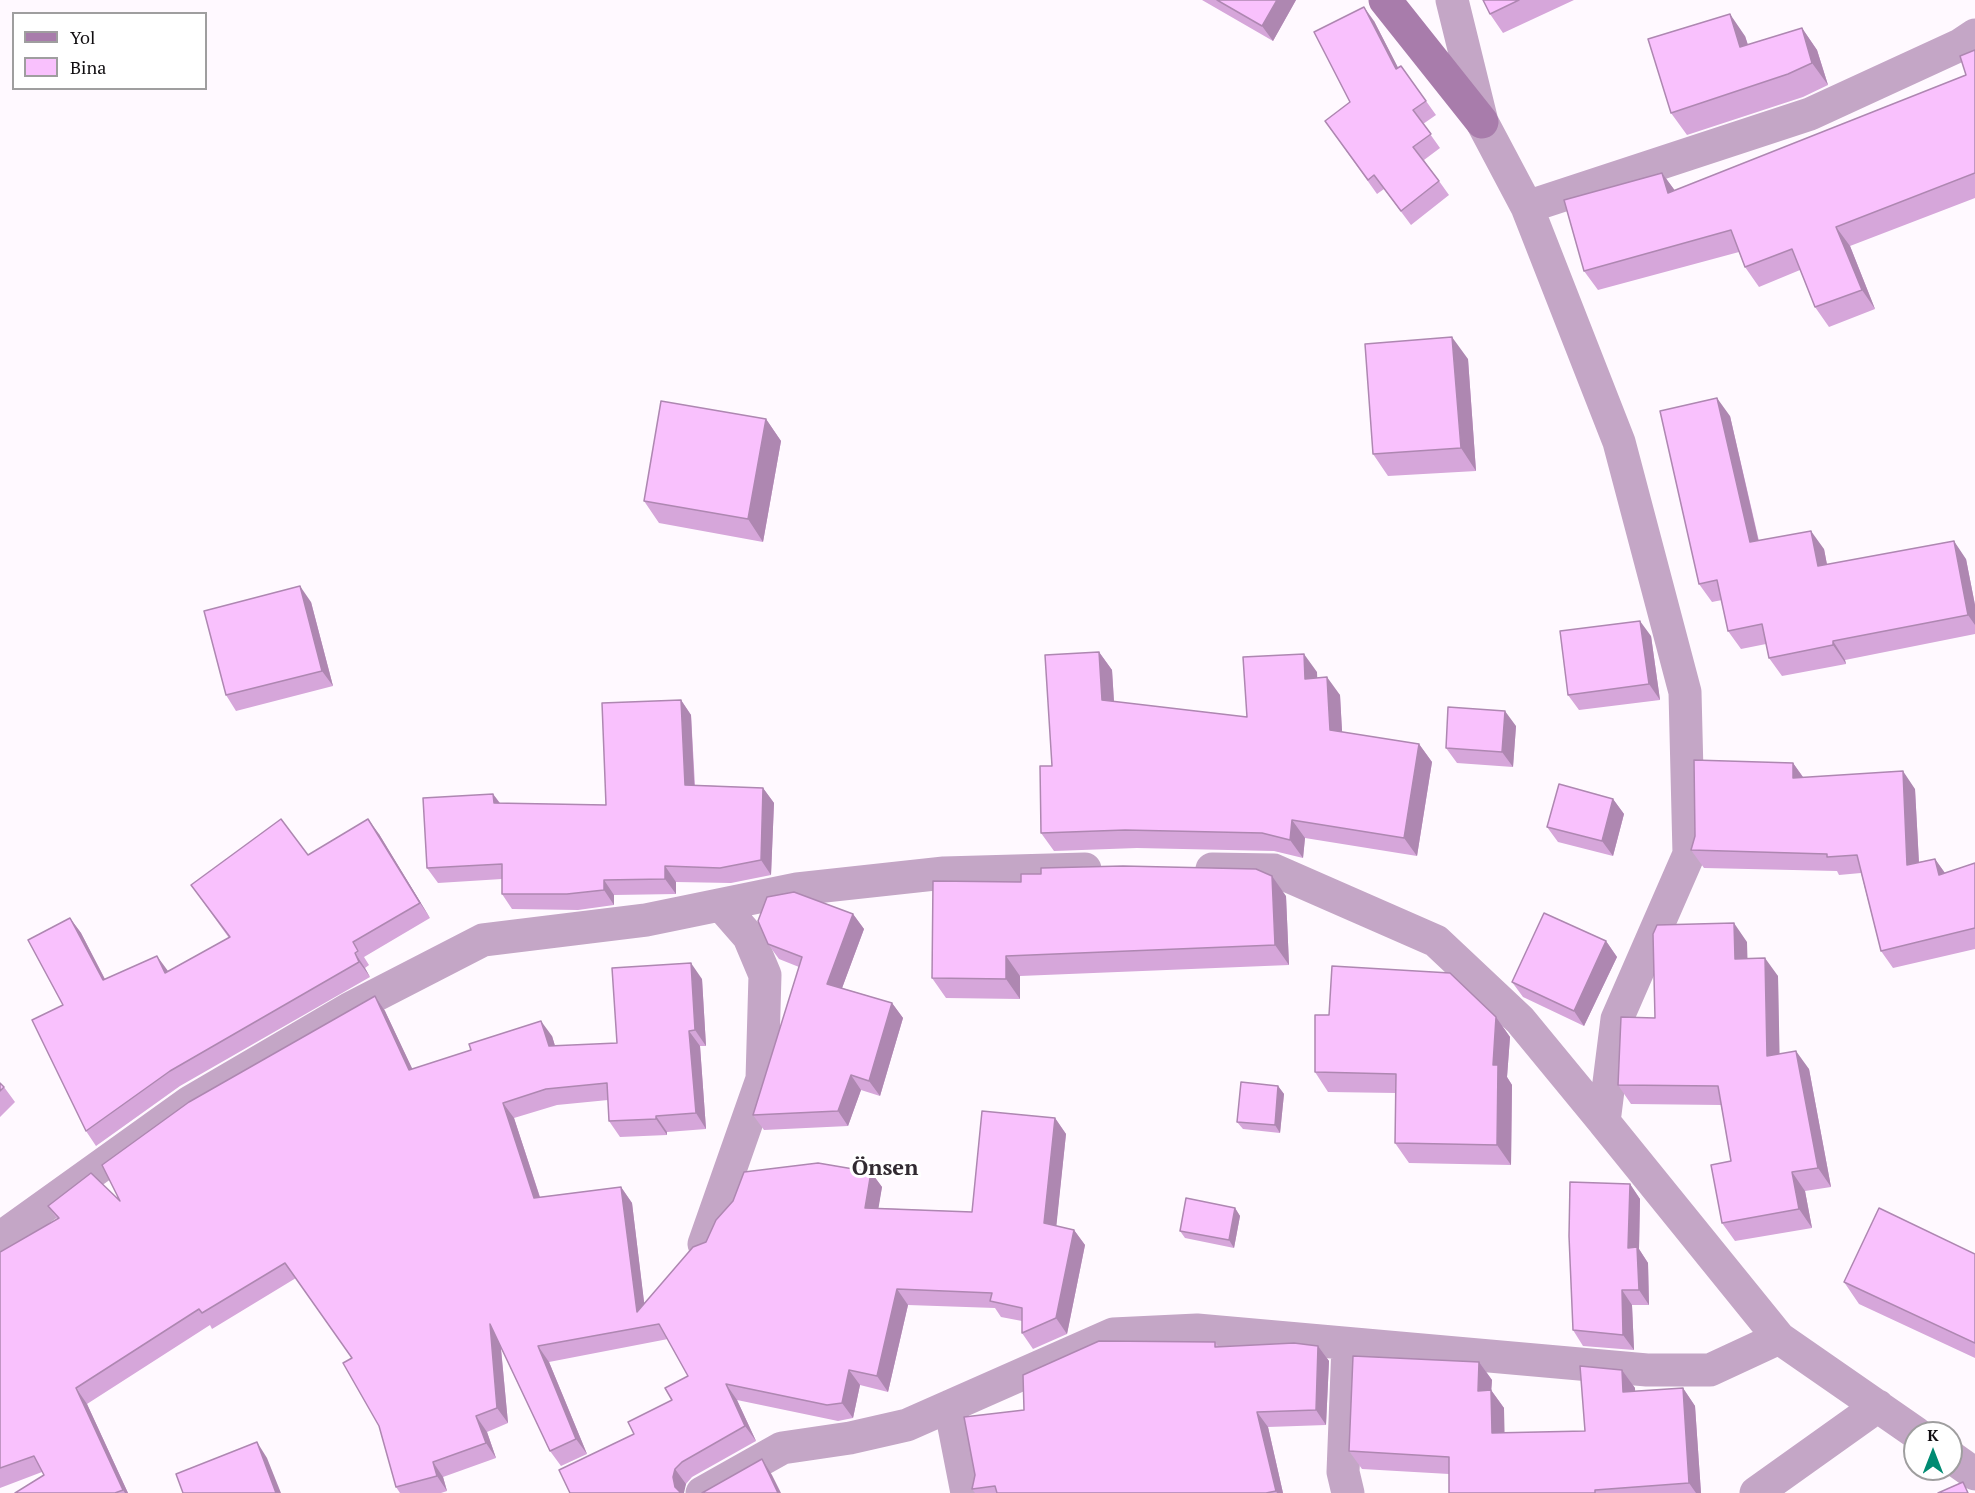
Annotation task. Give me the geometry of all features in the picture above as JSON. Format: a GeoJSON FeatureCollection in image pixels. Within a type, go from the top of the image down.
{"type":"FeatureCollection","features":[{"type":"Feature","properties":{"kind":"street"},"geometry":{"type":"LineString","coordinates":[[1385,0],[1482,122],[1527,207],[1619,442],[1685,692],[1689,854],[1617,1019],[1604,1122]]}},
{"type":"Feature","properties":{"kind":"street"},"geometry":{"type":"LineString","coordinates":[[1452,0],[1482,122]]}},
{"type":"Feature","properties":{"kind":"street"},"geometry":{"type":"LineString","coordinates":[[1527,207],[1809,114],[1960,45],[1975,35]]}},
{"type":"Feature","properties":{"kind":"street"},"geometry":{"type":"LineString","coordinates":[[0,1238],[190,1102],[350,1009],[483,940],[646,920],[797,889],[944,873],[1114,868]]}},
{"type":"Feature","properties":{"kind":"street"},"geometry":{"type":"LineString","coordinates":[[1182,868],[1274,870],[1436,941],[1520,1020],[1779,1338],[1903,1423]]}},
{"type":"Feature","properties":{"kind":"street"},"geometry":{"type":"LineString","coordinates":[[704,1244],[762,1079],[765,975],[750,937],[721,905]]}},
{"type":"Feature","properties":{"kind":"street"},"geometry":{"type":"LineString","coordinates":[[702,1493],[782,1448],[850,1438],[907,1425],[1113,1334],[1197,1330],[1647,1370],[1710,1370],[1779,1338]]}},
{"type":"Feature","properties":{"kind":"street"},"geometry":{"type":"LineString","coordinates":[[1348,1345],[1343,1472],[1348,1493]]}},
{"type":"Feature","properties":{"kind":"street"},"geometry":{"type":"LineString","coordinates":[[950,1406],[967,1493]]}},
{"type":"Feature","properties":{"kind":"street"},"geometry":{"type":"LineString","coordinates":[[1756,1493],[1878,1406]]}},
{"type":"Feature","properties":{"kind":"building"},"geometry":{"type":"Polygon","coordinates":[[[1217,0],[1277,0],[1262,26],[1217,0]]]}},
{"type":"Feature","properties":{"kind":"building"},"geometry":{"type":"Polygon","coordinates":[[[1483,0],[1519,0],[1490,14],[1483,0]]]}},
{"type":"Feature","properties":{"kind":"building"},"geometry":{"type":"Polygon","coordinates":[[[1364,7],[1396,69],[1401,66],[1426,101],[1413,110],[1431,134],[1413,147],[1439,181],[1401,211],[1374,175],[1368,180],[1325,121],[1350,102],[1314,32],[1364,7]]]}},
{"type":"Feature","properties":{"kind":"building"},"geometry":{"type":"Polygon","coordinates":[[[1730,14],[1740,47],[1802,28],[1812,63],[1788,74],[1671,113],[1648,39],[1730,14]]]}},
{"type":"Feature","properties":{"kind":"building"},"geometry":{"type":"Polygon","coordinates":[[[1975,50],[1975,173],[1836,227],[1862,290],[1815,307],[1792,249],[1745,267],[1731,230],[1584,271],[1564,200],[1662,173],[1668,193],[1966,75],[1960,56],[1975,50]]]}},
{"type":"Feature","properties":{"kind":"building"},"geometry":{"type":"Polygon","coordinates":[[[1452,337],[1461,448],[1373,454],[1365,344],[1452,337]]]}},
{"type":"Feature","properties":{"kind":"building"},"geometry":{"type":"Polygon","coordinates":[[[1717,398],[1750,542],[1811,531],[1818,566],[1954,541],[1968,615],[1833,641],[1833,645],[1769,658],[1762,624],[1728,631],[1717,580],[1699,584],[1660,411],[1717,398]]]}},
{"type":"Feature","properties":{"kind":"building"},"geometry":{"type":"Polygon","coordinates":[[[661,401],[766,419],[748,519],[644,501],[661,401]]]}},
{"type":"Feature","properties":{"kind":"building"},"geometry":{"type":"Polygon","coordinates":[[[300,586],[322,671],[226,695],[204,611],[300,586]]]}},
{"type":"Feature","properties":{"kind":"building"},"geometry":{"type":"Polygon","coordinates":[[[1640,621],[1649,684],[1568,695],[1560,631],[1640,621]]]}},
{"type":"Feature","properties":{"kind":"building"},"geometry":{"type":"Polygon","coordinates":[[[1099,652],[1102,700],[1247,717],[1243,657],[1304,654],[1305,679],[1327,677],[1330,730],[1419,744],[1404,838],[1292,820],[1290,840],[1262,833],[1125,830],[1041,833],[1040,766],[1052,766],[1045,655],[1099,652]]]}},
{"type":"Feature","properties":{"kind":"building"},"geometry":{"type":"Polygon","coordinates":[[[681,700],[685,785],[763,788],[761,860],[720,868],[665,866],[665,879],[604,880],[604,890],[567,894],[502,894],[502,864],[427,868],[423,798],[493,794],[494,803],[606,805],[602,703],[681,700]]]}},
{"type":"Feature","properties":{"kind":"building"},"geometry":{"type":"Polygon","coordinates":[[[1448,707],[1505,711],[1502,752],[1446,748],[1448,707]]]}},
{"type":"Feature","properties":{"kind":"building"},"geometry":{"type":"Polygon","coordinates":[[[1694,760],[1793,763],[1793,778],[1903,771],[1907,865],[1935,859],[1939,875],[1975,863],[1975,928],[1881,951],[1857,855],[1827,857],[1827,854],[1691,850],[1695,836],[1694,760]]]}},
{"type":"Feature","properties":{"kind":"building"},"geometry":{"type":"Polygon","coordinates":[[[1559,784],[1613,799],[1602,841],[1547,827],[1559,784]]]}},
{"type":"Feature","properties":{"kind":"building"},"geometry":{"type":"Polygon","coordinates":[[[281,819],[308,855],[368,819],[420,903],[353,942],[358,951],[355,953],[359,962],[170,1071],[86,1131],[32,1020],[63,1005],[28,940],[70,918],[103,980],[157,956],[165,973],[230,937],[191,885],[281,819]]]}},
{"type":"Feature","properties":{"kind":"building"},"geometry":{"type":"Polygon","coordinates":[[[1123,866],[1256,869],[1272,876],[1275,945],[1006,956],[1006,979],[932,978],[933,881],[1021,882],[1021,874],[1041,874],[1041,868],[1123,866]]]}},
{"type":"Feature","properties":{"kind":"building"},"geometry":{"type":"Polygon","coordinates":[[[794,892],[853,914],[827,984],[892,1003],[869,1081],[851,1075],[838,1111],[753,1115],[802,957],[768,944],[758,921],[767,897],[794,892]]]}},
{"type":"Feature","properties":{"kind":"building"},"geometry":{"type":"Polygon","coordinates":[[[1544,913],[1606,941],[1574,1011],[1512,982],[1544,913]]]}},
{"type":"Feature","properties":{"kind":"building"},"geometry":{"type":"Polygon","coordinates":[[[1734,923],[1735,959],[1765,958],[1767,1056],[1796,1051],[1818,1168],[1792,1172],[1799,1209],[1722,1223],[1711,1165],[1731,1161],[1718,1086],[1618,1085],[1621,1017],[1655,1018],[1653,934],[1657,925],[1734,923]]]}},
{"type":"Feature","properties":{"kind":"building"},"geometry":{"type":"Polygon","coordinates":[[[691,963],[695,1030],[689,1031],[696,1113],[656,1116],[656,1119],[609,1121],[607,1083],[546,1089],[503,1103],[534,1198],[621,1187],[637,1312],[693,1247],[706,1242],[716,1220],[733,1201],[744,1172],[818,1163],[871,1172],[865,1208],[972,1212],[982,1111],[1055,1118],[1044,1223],[1074,1230],[1056,1318],[1022,1333],[1022,1308],[990,1301],[992,1293],[897,1289],[877,1376],[849,1370],[842,1403],[827,1405],[726,1384],[745,1426],[682,1462],[675,1469],[673,1477],[675,1487],[681,1493],[570,1493],[559,1470],[634,1434],[628,1422],[672,1400],[665,1388],[688,1376],[659,1324],[538,1346],[576,1439],[550,1451],[490,1324],[497,1408],[476,1416],[486,1443],[433,1462],[437,1476],[396,1487],[379,1426],[343,1363],[352,1358],[285,1263],[202,1313],[199,1309],[76,1388],[123,1490],[115,1493],[15,1493],[44,1475],[34,1456],[0,1468],[0,1252],[59,1218],[48,1206],[91,1173],[120,1201],[102,1165],[189,1102],[375,996],[409,1070],[471,1050],[469,1044],[541,1021],[549,1046],[617,1043],[612,968],[691,963]]]}},
{"type":"Feature","properties":{"kind":"building"},"geometry":{"type":"Polygon","coordinates":[[[1332,966],[1450,973],[1496,1017],[1493,1065],[1498,1065],[1497,1145],[1395,1143],[1396,1074],[1315,1072],[1315,1015],[1329,1015],[1332,966]]]}},
{"type":"Feature","properties":{"kind":"building"},"geometry":{"type":"Polygon","coordinates":[[[1241,1082],[1278,1086],[1275,1125],[1237,1122],[1241,1082]]]}},
{"type":"Feature","properties":{"kind":"building"},"geometry":{"type":"Polygon","coordinates":[[[1570,1182],[1630,1184],[1628,1248],[1637,1247],[1639,1290],[1622,1290],[1623,1335],[1573,1330],[1569,1236],[1570,1182]]]}},
{"type":"Feature","properties":{"kind":"building"},"geometry":{"type":"Polygon","coordinates":[[[1186,1198],[1235,1208],[1229,1240],[1180,1231],[1186,1198]]]}},
{"type":"Feature","properties":{"kind":"building"},"geometry":{"type":"Polygon","coordinates":[[[1879,1208],[1975,1254],[1975,1343],[1844,1282],[1879,1208]]]}},
{"type":"Feature","properties":{"kind":"building"},"geometry":{"type":"Polygon","coordinates":[[[1099,1341],[1215,1342],[1215,1347],[1294,1343],[1318,1346],[1316,1410],[1257,1412],[1276,1491],[1266,1493],[997,1493],[995,1486],[972,1489],[975,1475],[964,1417],[1024,1410],[1023,1375],[1099,1341]]]}},
{"type":"Feature","properties":{"kind":"building"},"geometry":{"type":"Polygon","coordinates":[[[1353,1356],[1479,1362],[1478,1391],[1491,1390],[1492,1433],[1585,1431],[1580,1366],[1622,1370],[1623,1392],[1683,1388],[1689,1483],[1595,1490],[1595,1493],[1449,1493],[1449,1457],[1349,1451],[1353,1356]]]}},
{"type":"Feature","properties":{"kind":"building"},"geometry":{"type":"Polygon","coordinates":[[[257,1442],[276,1493],[183,1493],[176,1474],[257,1442]]]}},
{"type":"Feature","properties":{"kind":"building"},"geometry":{"type":"Polygon","coordinates":[[[762,1459],[778,1493],[702,1493],[762,1459]]]}},
{"type":"Feature","properties":{"kind":"building"},"geometry":{"type":"Polygon","coordinates":[[[1963,1482],[1968,1493],[1938,1493],[1963,1482]]]}},
{"type":"Feature","properties":{"kind":"district","name":"Önsen"},"geometry":{"type":"Point","coordinates":[885,1169]}}]}
